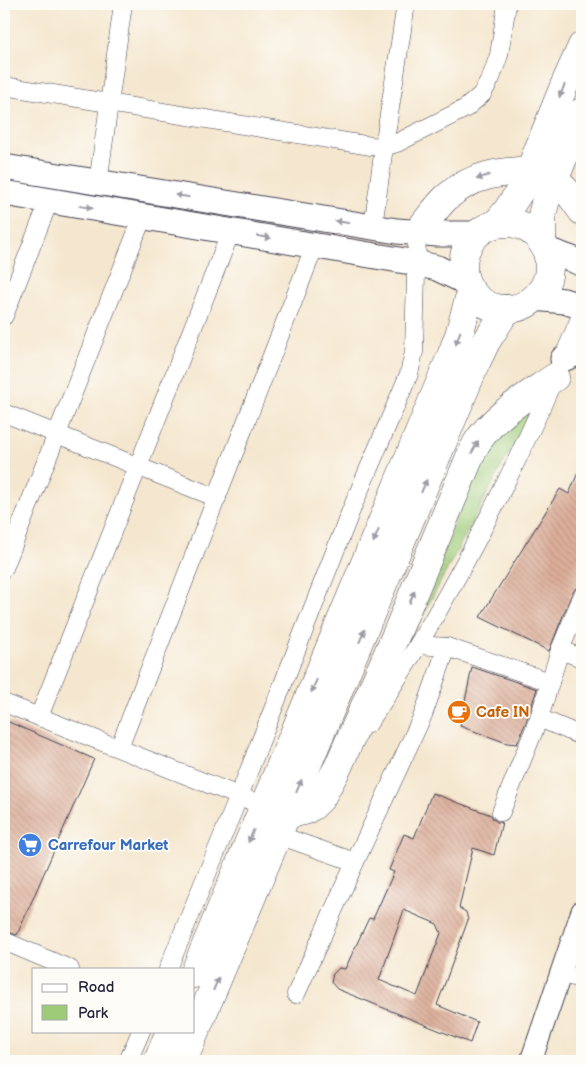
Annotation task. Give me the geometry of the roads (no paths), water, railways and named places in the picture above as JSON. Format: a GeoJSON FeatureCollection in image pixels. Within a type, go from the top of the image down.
{"type":"FeatureCollection","features":[{"type":"Feature","properties":{"kind":"highway"},"geometry":{"type":"LineString","coordinates":[[544,246],[542,216],[545,203],[543,175],[564,86],[582,46]]}},
{"type":"Feature","properties":{"kind":"highway"},"geometry":{"type":"LineString","coordinates":[[487,229],[506,223],[517,224],[535,233],[544,246],[549,260],[548,276],[542,290],[535,298],[522,306],[507,309],[496,308],[478,298],[469,286],[464,272],[466,251],[471,242],[487,229],[515,198],[543,175],[582,112]]}},
{"type":"Feature","properties":{"kind":"highway"},"geometry":{"type":"LineString","coordinates":[[417,233],[438,206],[448,197],[469,182],[492,174],[543,175],[572,196],[582,211]]}},
{"type":"Feature","properties":{"kind":"highway"},"geometry":{"type":"LineString","coordinates":[[195,1030],[451,356],[459,334],[469,286]]}},
{"type":"Feature","properties":{"kind":"highway"},"geometry":{"type":"LineString","coordinates":[[195,972],[277,818],[475,365],[486,342],[507,309]]}},
{"type":"Feature","properties":{"kind":"highway"},"geometry":{"type":"LineString","coordinates":[[277,818],[304,811],[321,798],[338,766],[398,630],[477,443],[487,429],[514,404],[567,362]]}},
{"type":"Feature","properties":{"kind":"highway"},"geometry":{"type":"LineString","coordinates":[[158,1061],[170,1032]]}},
{"type":"Feature","properties":{"kind":"highway"},"geometry":{"type":"LineString","coordinates":[[183,1061],[194,1032]]}},
{"type":"Feature","properties":{"kind":"main road"},"geometry":{"type":"LineString","coordinates":[[4,167],[417,233],[458,234],[487,229]]}},
{"type":"Feature","properties":{"kind":"main road"},"geometry":{"type":"LineString","coordinates":[[4,193],[417,263],[437,268],[469,286]]}},
{"type":"Feature","properties":{"kind":"main road"},"geometry":{"type":"LineString","coordinates":[[544,246],[582,264]]}},
{"type":"Feature","properties":{"kind":"main road"},"geometry":{"type":"LineString","coordinates":[[535,298],[564,302],[582,307]]}},
{"type":"Feature","properties":{"kind":"street"},"geometry":{"type":"LineString","coordinates":[[98,183],[123,4]]}},
{"type":"Feature","properties":{"kind":"street"},"geometry":{"type":"LineString","coordinates":[[373,227],[406,4]]}},
{"type":"Feature","properties":{"kind":"street"},"geometry":{"type":"LineString","coordinates":[[4,86],[384,147],[397,143],[466,108],[482,94],[499,54],[507,4]]}},
{"type":"Feature","properties":{"kind":"street"},"geometry":{"type":"LineString","coordinates":[[4,316],[49,200]]}},
{"type":"Feature","properties":{"kind":"street"},"geometry":{"type":"LineString","coordinates":[[4,568],[143,216]]}},
{"type":"Feature","properties":{"kind":"street"},"geometry":{"type":"LineString","coordinates":[[39,717],[231,231]]}},
{"type":"Feature","properties":{"kind":"street"},"geometry":{"type":"LineString","coordinates":[[168,968],[352,508],[409,374],[414,352],[417,233]]}},
{"type":"Feature","properties":{"kind":"street"},"geometry":{"type":"LineString","coordinates":[[119,748],[315,245]]}},
{"type":"Feature","properties":{"kind":"street"},"geometry":{"type":"LineString","coordinates":[[338,766],[379,708],[418,645],[480,533],[567,362],[582,313]]}},
{"type":"Feature","properties":{"kind":"street"},"geometry":{"type":"LineString","coordinates":[[4,413],[217,498]]}},
{"type":"Feature","properties":{"kind":"street"},"geometry":{"type":"LineString","coordinates":[[501,812],[539,718],[560,650],[582,597]]}},
{"type":"Feature","properties":{"kind":"street"},"geometry":{"type":"LineString","coordinates":[[418,645],[447,647],[550,682]]}},
{"type":"Feature","properties":{"kind":"street"},"geometry":{"type":"LineString","coordinates":[[296,994],[423,715],[447,647]]}},
{"type":"Feature","properties":{"kind":"street"},"geometry":{"type":"LineString","coordinates":[[560,650],[582,658]]}},
{"type":"Feature","properties":{"kind":"street"},"geometry":{"type":"LineString","coordinates":[[4,702],[238,796],[355,862]]}},
{"type":"Feature","properties":{"kind":"street"},"geometry":{"type":"LineString","coordinates":[[539,718],[582,736]]}},
{"type":"Feature","properties":{"kind":"street"},"geometry":{"type":"LineString","coordinates":[[532,1061],[582,911]]}},
{"type":"Feature","properties":{"kind":"street"},"geometry":{"type":"LineString","coordinates":[[4,942],[68,968]]}},
{"type":"Feature","properties":{"kind":"street"},"geometry":{"type":"LineString","coordinates":[[561,974],[582,979]]}},
{"type":"Feature","properties":{"kind":"street"},"geometry":{"type":"LineString","coordinates":[[128,1061],[141,1032]]}},
{"type":"Feature","properties":{"kind":"place","name":"Cafe IN"},"geometry":{"type":"Point","coordinates":[459,712]}},
{"type":"Feature","properties":{"kind":"place","name":"Carrefour Market"},"geometry":{"type":"Point","coordinates":[30,845]}}]}
